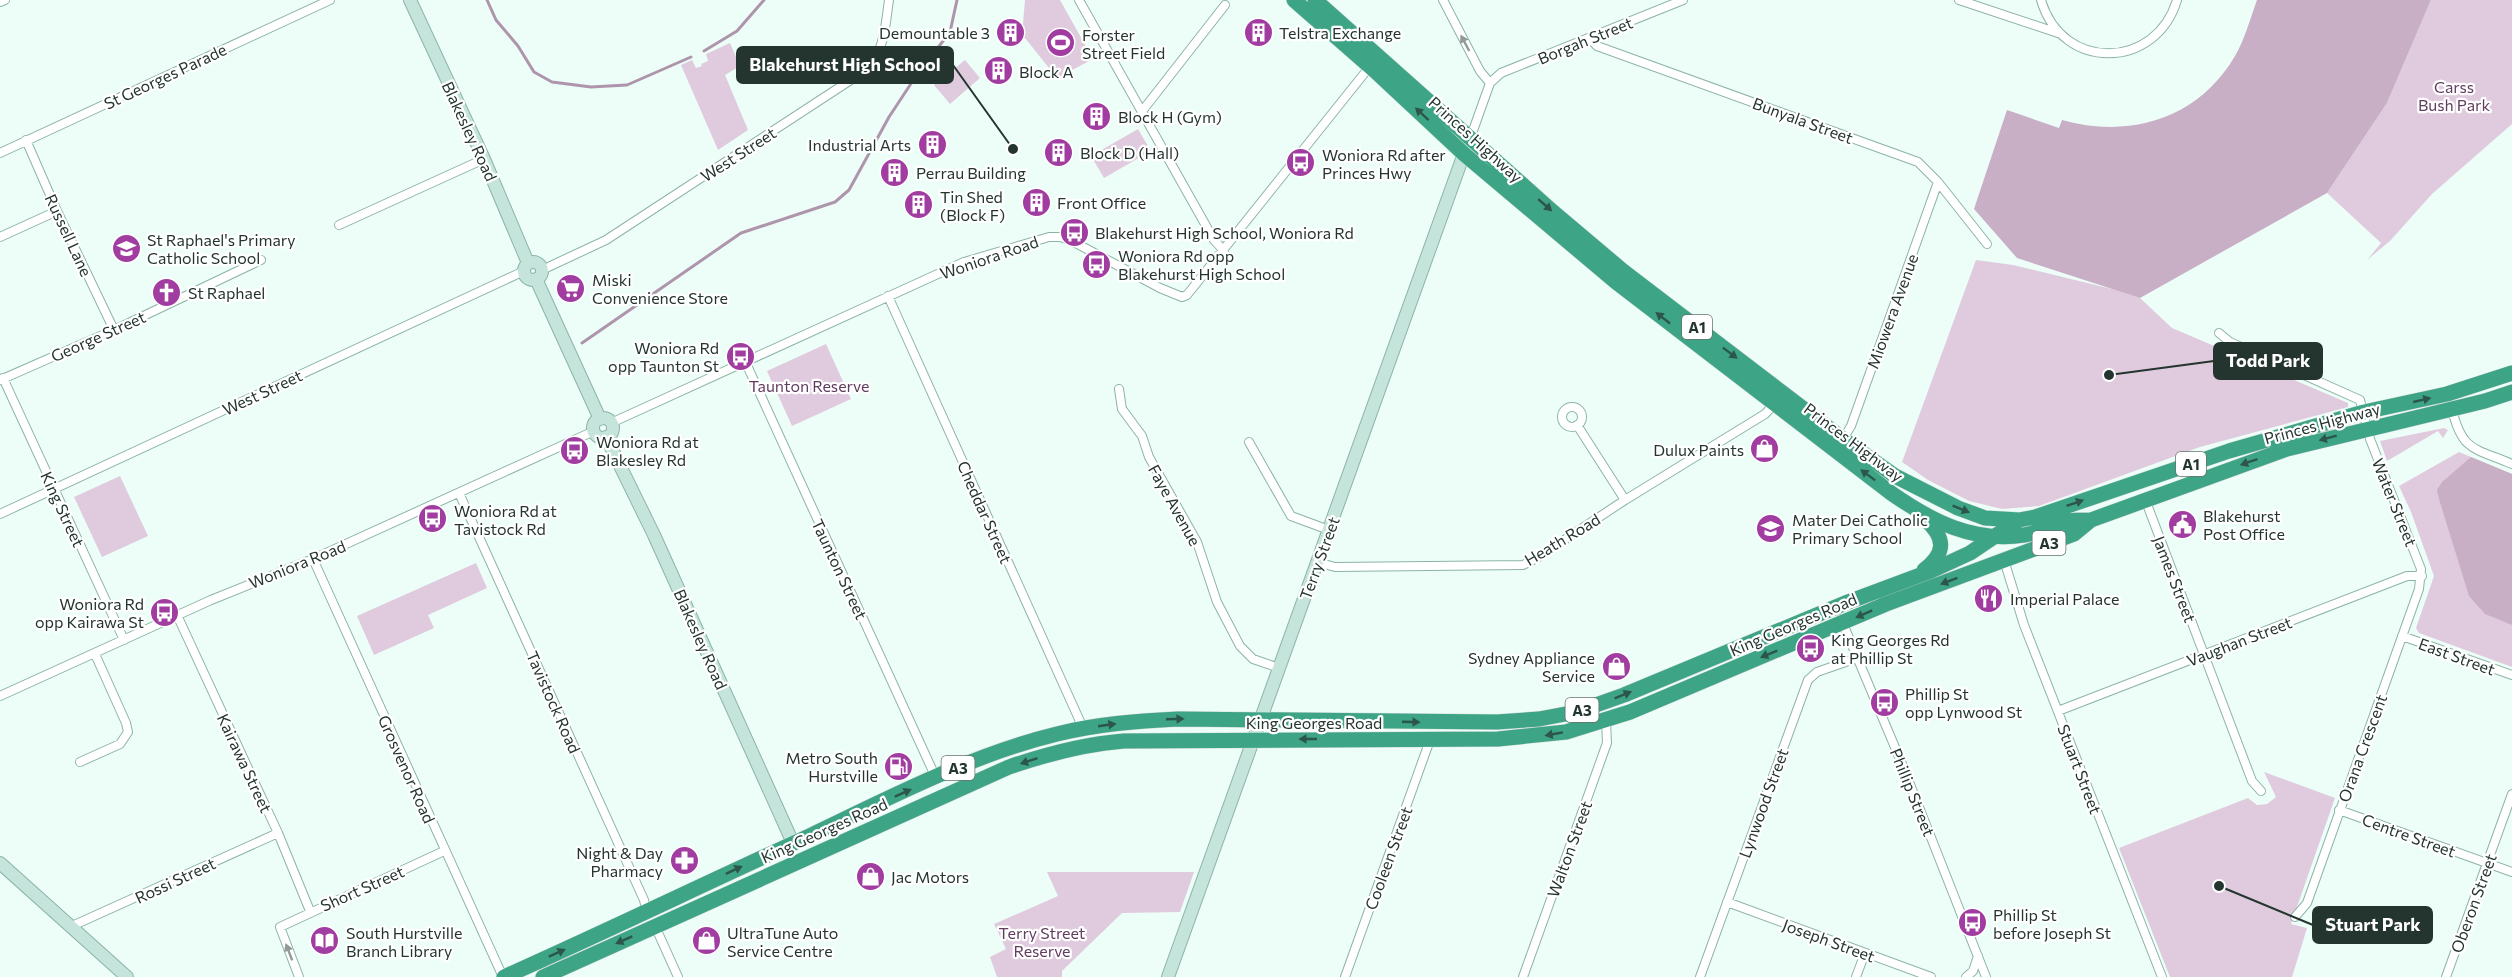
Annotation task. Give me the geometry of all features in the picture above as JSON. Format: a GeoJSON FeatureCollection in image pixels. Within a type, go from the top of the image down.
{"type":"FeatureCollection","features":[{"type":"Feature","properties":{"kind":"highway","name":"Princes Highway"},"geometry":{"type":"LineString","coordinates":[[1294,0],[1470,139],[1623,271],[1915,509],[1945,525],[1970,534],[1992,537],[2024,535],[2068,521],[2091,520],[2287,449],[2512,392]]}},
{"type":"Feature","properties":{"kind":"highway","name":"Princes Highway"},"geometry":{"type":"LineString","coordinates":[[1315,0],[1464,154],[1616,282],[1779,399],[1903,480],[1958,508],[1985,518],[2019,520],[2035,517],[2229,451],[2364,412],[2447,394],[2512,373]]}},
{"type":"Feature","properties":{"kind":"highway"},"geometry":{"type":"LineString","coordinates":[[1914,577],[1936,561],[1940,548],[1938,534],[1915,509]]}},
{"type":"Feature","properties":{"kind":"highway"},"geometry":{"type":"LineString","coordinates":[[1985,518],[2004,560]]}},
{"type":"Feature","properties":{"kind":"highway","name":"King Georges Road"},"geometry":{"type":"LineString","coordinates":[[503,977],[936,778],[1014,746],[1083,728],[1132,721],[1178,719],[1445,723],[1539,719],[1586,709],[1970,553],[2019,520]]}},
{"type":"Feature","properties":{"kind":"highway","name":"King Georges Road"},"geometry":{"type":"LineString","coordinates":[[543,977],[1009,767],[1078,746],[1124,741],[1520,738],[1566,732],[1606,721],[1886,604],[2074,534],[2091,520]]}},
{"type":"Feature","properties":{"kind":"highway"},"geometry":{"type":"LineString","coordinates":[[773,873],[792,851],[793,843],[809,848],[834,837],[850,838]]}},
{"type":"Feature","properties":{"kind":"street"},"geometry":{"type":"LineString","coordinates":[[0,2],[5,0]]}},
{"type":"Feature","properties":{"kind":"street","name":"St Georges Parade"},"geometry":{"type":"LineString","coordinates":[[0,153],[330,0]]}},
{"type":"Feature","properties":{"kind":"street","name":"Blakesley Road"},"geometry":{"type":"LineString","coordinates":[[410,0],[484,159],[526,267]]}},
{"type":"Feature","properties":{"kind":"street","name":"West Street"},"geometry":{"type":"LineString","coordinates":[[539,274],[606,240],[863,72],[877,57],[881,48],[889,0]]}},
{"type":"Feature","properties":{"kind":"street"},"geometry":{"type":"LineString","coordinates":[[1079,0],[1216,243],[1224,251]]}},
{"type":"Feature","properties":{"kind":"street"},"geometry":{"type":"LineString","coordinates":[[1443,0],[1480,71],[1490,83],[1470,139]]}},
{"type":"Feature","properties":{"kind":"street","name":"Borgah Street"},"geometry":{"type":"LineString","coordinates":[[1490,83],[1502,73],[1683,0]]}},
{"type":"Feature","properties":{"kind":"street"},"geometry":{"type":"LineString","coordinates":[[1959,0],[2022,23],[2059,33]]}},
{"type":"Feature","properties":{"kind":"street"},"geometry":{"type":"LineString","coordinates":[[2041,0],[2048,17],[2066,40],[2089,51],[2111,54],[2125,52],[2153,38],[2169,20],[2177,0]]}},
{"type":"Feature","properties":{"kind":"street"},"geometry":{"type":"LineString","coordinates":[[1143,110],[1225,5]]}},
{"type":"Feature","properties":{"kind":"street","name":"Bunyala Street"},"geometry":{"type":"LineString","coordinates":[[1590,39],[1597,46],[1918,162],[1938,182],[1988,244]]}},
{"type":"Feature","properties":{"kind":"street","name":"Woniora Road"},"geometry":{"type":"LineString","coordinates":[[605,421],[745,361],[964,262],[1054,236],[1070,240],[1160,288],[1182,297],[1191,291],[1224,251],[1373,62]]}},
{"type":"Feature","properties":{"kind":"street","name":"Terry Street"},"geometry":{"type":"LineString","coordinates":[[1168,977],[1470,139]]}},
{"type":"Feature","properties":{"kind":"street","name":"Russell Lane"},"geometry":{"type":"LineString","coordinates":[[26,140],[114,330]]}},
{"type":"Feature","properties":{"kind":"street"},"geometry":{"type":"LineString","coordinates":[[339,225],[484,159]]}},
{"type":"Feature","properties":{"kind":"street","name":"Miowera Avenue"},"geometry":{"type":"LineString","coordinates":[[1843,439],[1851,426],[1938,182]]}},
{"type":"Feature","properties":{"kind":"street"},"geometry":{"type":"LineString","coordinates":[[0,237],[57,211]]}},
{"type":"Feature","properties":{"kind":"street","name":"George Street"},"geometry":{"type":"LineString","coordinates":[[2,379],[114,330],[261,260]]}},
{"type":"Feature","properties":{"kind":"street"},"geometry":{"type":"LineString","coordinates":[[526,267],[537,262],[539,274],[605,421],[612,431],[606,437],[600,437],[594,431],[594,425],[605,421]]}},
{"type":"Feature","properties":{"kind":"street","name":"West Street"},"geometry":{"type":"LineString","coordinates":[[0,514],[526,267]]}},
{"type":"Feature","properties":{"kind":"street","name":"Cheddar Street"},"geometry":{"type":"LineString","coordinates":[[888,296],[1083,728]]}},
{"type":"Feature","properties":{"kind":"street"},"geometry":{"type":"LineString","coordinates":[[2219,333],[2230,342],[2355,396],[2360,400],[2369,428]]}},
{"type":"Feature","properties":{"kind":"street","name":"Taunton Street"},"geometry":{"type":"LineString","coordinates":[[745,361],[936,778]]}},
{"type":"Feature","properties":{"kind":"street","name":"King Street"},"geometry":{"type":"LineString","coordinates":[[2,379],[124,640]]}},
{"type":"Feature","properties":{"kind":"street","name":"Faye Avenue"},"geometry":{"type":"LineString","coordinates":[[1119,389],[1122,409],[1142,436],[1149,457],[1197,542],[1217,602],[1240,646],[1253,659],[1279,668]]}},
{"type":"Feature","properties":{"kind":"street","name":"Heath Road"},"geometry":{"type":"LineString","coordinates":[[1317,562],[1335,567],[1523,565],[1765,414],[1779,399]]}},
{"type":"Feature","properties":{"kind":"street"},"geometry":{"type":"LineString","coordinates":[[2452,409],[2459,435],[2466,443],[2512,464]]}},
{"type":"Feature","properties":{"kind":"street"},"geometry":{"type":"LineString","coordinates":[[1577,425],[1625,500]]}},
{"type":"Feature","properties":{"kind":"street","name":"Water Street"},"geometry":{"type":"LineString","coordinates":[[2369,428],[2370,439],[2419,560],[2422,576]]}},
{"type":"Feature","properties":{"kind":"street","name":"Woniora Road"},"geometry":{"type":"LineString","coordinates":[[0,696],[177,615],[314,560],[594,431]]}},
{"type":"Feature","properties":{"kind":"street","name":"Blakesley Road"},"geometry":{"type":"LineString","coordinates":[[606,437],[654,535],[793,843]]}},
{"type":"Feature","properties":{"kind":"street"},"geometry":{"type":"LineString","coordinates":[[1249,442],[1291,516],[1329,530]]}},
{"type":"Feature","properties":{"kind":"street","name":"Tavistock Road"},"geometry":{"type":"LineString","coordinates":[[459,493],[644,900],[647,912]]}},
{"type":"Feature","properties":{"kind":"street","name":"James Street"},"geometry":{"type":"LineString","coordinates":[[2145,499],[2252,781],[2261,791]]}},
{"type":"Feature","properties":{"kind":"street","name":"Grosvenor Road"},"geometry":{"type":"LineString","coordinates":[[314,560],[503,977]]}},
{"type":"Feature","properties":{"kind":"street","name":"Stuart Street"},"geometry":{"type":"LineString","coordinates":[[2004,560],[2024,625],[2162,977]]}},
{"type":"Feature","properties":{"kind":"street","name":"Vaughan Street"},"geometry":{"type":"LineString","coordinates":[[2058,711],[2408,576],[2422,576]]}},
{"type":"Feature","properties":{"kind":"street","name":"Orana Crescent"},"geometry":{"type":"LineString","coordinates":[[2295,917],[2307,903],[2422,576]]}},
{"type":"Feature","properties":{"kind":"street","name":"Phillip Street"},"geometry":{"type":"LineString","coordinates":[[1836,608],[1986,977]]}},
{"type":"Feature","properties":{"kind":"street","name":"Kairawa Street"},"geometry":{"type":"LineString","coordinates":[[177,615],[278,832],[310,911]]}},
{"type":"Feature","properties":{"kind":"street","name":"East Street"},"geometry":{"type":"LineString","coordinates":[[2402,636],[2512,675]]}},
{"type":"Feature","properties":{"kind":"street"},"geometry":{"type":"LineString","coordinates":[[80,762],[120,744],[128,732],[95,654]]}},
{"type":"Feature","properties":{"kind":"street","name":"Lynwood Street"},"geometry":{"type":"LineString","coordinates":[[1700,977],[1808,680],[1817,672],[1857,658]]}},
{"type":"Feature","properties":{"kind":"street","name":"Walton Street"},"geometry":{"type":"LineString","coordinates":[[1523,977],[1607,744],[1606,721]]}},
{"type":"Feature","properties":{"kind":"street","name":"Cooleen Street"},"geometry":{"type":"LineString","coordinates":[[1346,977],[1430,740]]}},
{"type":"Feature","properties":{"kind":"street","name":"Oberon Street"},"geometry":{"type":"LineString","coordinates":[[2446,977],[2512,794]]}},
{"type":"Feature","properties":{"kind":"street","name":"Centre Street"},"geometry":{"type":"LineString","coordinates":[[2339,810],[2512,872]]}},
{"type":"Feature","properties":{"kind":"street","name":"Rossi Street"},"geometry":{"type":"LineString","coordinates":[[72,927],[278,832]]}},
{"type":"Feature","properties":{"kind":"street","name":"Short Street"},"geometry":{"type":"LineString","coordinates":[[299,977],[280,927],[310,911],[444,851]]}},
{"type":"Feature","properties":{"kind":"street"},"geometry":{"type":"LineString","coordinates":[[0,863],[128,977]]}},
{"type":"Feature","properties":{"kind":"street","name":"Joseph Street"},"geometry":{"type":"LineString","coordinates":[[1727,902],[1931,977]]}},
{"type":"Feature","properties":{"kind":"street"},"geometry":{"type":"LineString","coordinates":[[655,926],[678,977]]}},
{"type":"Feature","properties":{"kind":"street"},"geometry":{"type":"LineString","coordinates":[[1856,977],[1865,953]]}},
{"type":"Feature","properties":{"kind":"street"},"geometry":{"type":"LineString","coordinates":[[1966,977],[1973,971],[1978,956]]}},
{"type":"Feature","properties":{"kind":"green space"},"geometry":{"type":"Polygon","coordinates":[[[1025,0],[1060,0],[1093,59],[1057,78],[1025,38],[1016,47],[1012,44],[1022,35],[1025,0]]]}},
{"type":"Feature","properties":{"kind":"green space","name":"Carss Bush Park"},"geometry":{"type":"Polygon","coordinates":[[[2431,0],[2512,0],[2512,124],[2432,194],[2390,241],[2367,260],[2381,243],[2327,193],[2387,103],[2431,0]]]}},
{"type":"Feature","properties":{"kind":"green space"},"geometry":{"type":"Polygon","coordinates":[[[730,43],[740,66],[725,75],[748,130],[718,150],[681,65],[692,60],[696,68],[702,66],[701,64],[708,61],[706,54],[730,43]]]}},
{"type":"Feature","properties":{"kind":"green space"},"geometry":{"type":"Polygon","coordinates":[[[965,60],[980,78],[950,104],[934,85],[965,60]]]}},
{"type":"Feature","properties":{"kind":"green space"},"geometry":{"type":"Polygon","coordinates":[[[1138,129],[1151,151],[1104,178],[1091,156],[1138,129]]]}},
{"type":"Feature","properties":{"kind":"green space"},"geometry":{"type":"Polygon","coordinates":[[[1976,260],[2013,265],[2140,298],[2172,328],[2348,403],[2348,407],[2200,447],[2039,506],[2002,509],[1969,501],[1928,480],[1902,462],[1976,260]]]}},
{"type":"Feature","properties":{"kind":"green space","name":"Taunton Reserve"},"geometry":{"type":"Polygon","coordinates":[[[826,344],[851,399],[792,426],[767,371],[826,344]]]}},
{"type":"Feature","properties":{"kind":"green space"},"geometry":{"type":"Polygon","coordinates":[[[2444,428],[2448,430],[2443,438],[2438,431],[2387,461],[2380,441],[2444,428]]]}},
{"type":"Feature","properties":{"kind":"green space"},"geometry":{"type":"Polygon","coordinates":[[[2459,452],[2512,474],[2512,667],[2419,633],[2416,628],[2434,576],[2399,486],[2459,452]]]}},
{"type":"Feature","properties":{"kind":"green space"},"geometry":{"type":"Polygon","coordinates":[[[120,476],[148,536],[102,557],[74,497],[120,476]]]}},
{"type":"Feature","properties":{"kind":"green space"},"geometry":{"type":"Polygon","coordinates":[[[476,563],[487,588],[428,615],[434,628],[374,655],[357,616],[476,563]]]}},
{"type":"Feature","properties":{"kind":"green space"},"geometry":{"type":"Polygon","coordinates":[[[2264,772],[2335,798],[2291,924],[2307,928],[2292,977],[2170,977],[2119,848],[2248,798],[2257,805],[2267,804],[2276,797],[2264,772]]]}},
{"type":"Feature","properties":{"kind":"green space","name":"Terry Street Reserve"},"geometry":{"type":"Polygon","coordinates":[[[1047,872],[1194,872],[1180,912],[1122,913],[1062,971],[1062,977],[997,977],[990,957],[1006,949],[994,924],[1058,896],[1047,872]]]}},
{"type":"Feature","properties":{"kind":"shaded area"},"geometry":{"type":"Polygon","coordinates":[[[2257,0],[2431,0],[2387,103],[2327,193],[2140,298],[2017,258],[1974,209],[2007,110],[2059,128],[2062,120],[2113,127],[2137,125],[2160,119],[2182,109],[2220,78],[2239,49],[2257,0]]]}},
{"type":"Feature","properties":{"kind":"shaded area"},"geometry":{"type":"Polygon","coordinates":[[[2471,457],[2512,474],[2512,625],[2485,614],[2469,596],[2439,499],[2437,490],[2442,482],[2471,457]]]}},
{"type":"Feature","properties":{"kind":"waterway"},"geometry":{"type":"LineString","coordinates":[[487,0],[496,20],[518,46],[534,72],[552,82],[591,87],[627,85],[691,57]]}},
{"type":"Feature","properties":{"kind":"waterway"},"geometry":{"type":"LineString","coordinates":[[704,51],[737,31],[764,0]]}},
{"type":"Feature","properties":{"kind":"waterway"},"geometry":{"type":"LineString","coordinates":[[582,343],[741,233],[835,202],[849,190],[889,117],[916,76],[950,32],[957,0]]}},
{"type":"Feature","properties":{"kind":"place","name":"Demountable 3"},"geometry":{"type":"Point","coordinates":[1011,32]}},
{"type":"Feature","properties":{"kind":"place","name":"Telstra Exchange"},"geometry":{"type":"Point","coordinates":[1258,32]}},
{"type":"Feature","properties":{"kind":"place","name":"Forster Street Field"},"geometry":{"type":"Point","coordinates":[1061,43]}},
{"type":"Feature","properties":{"kind":"place","name":"Block A"},"geometry":{"type":"Point","coordinates":[998,71]}},
{"type":"Feature","properties":{"kind":"place","name":"Block H (Gym)"},"geometry":{"type":"Point","coordinates":[1097,116]}},
{"type":"Feature","properties":{"kind":"place","name":"Industrial Arts"},"geometry":{"type":"Point","coordinates":[932,144]}},
{"type":"Feature","properties":{"kind":"place","name":"Blakehurst High School"},"geometry":{"type":"Point","coordinates":[1013,149]}},
{"type":"Feature","properties":{"kind":"place","name":"Block D (Hall)"},"geometry":{"type":"Point","coordinates":[1059,152]}},
{"type":"Feature","properties":{"kind":"place","name":"Woniora Rd after Princes Hwy"},"geometry":{"type":"Point","coordinates":[1301,163]}},
{"type":"Feature","properties":{"kind":"place","name":"Perrau Building"},"geometry":{"type":"Point","coordinates":[895,172]}},
{"type":"Feature","properties":{"kind":"place","name":"Front Office"},"geometry":{"type":"Point","coordinates":[1036,202]}},
{"type":"Feature","properties":{"kind":"place","name":"Tin Shed (Block F)"},"geometry":{"type":"Point","coordinates":[919,205]}},
{"type":"Feature","properties":{"kind":"place","name":"Blakehurst High School, Woniora Rd"},"geometry":{"type":"Point","coordinates":[1074,232]}},
{"type":"Feature","properties":{"kind":"place","name":"St Raphael's Primary Catholic School"},"geometry":{"type":"Point","coordinates":[126,248]}},
{"type":"Feature","properties":{"kind":"place","name":"Woniora Rd opp Blakehurst High School"},"geometry":{"type":"Point","coordinates":[1097,264]}},
{"type":"Feature","properties":{"kind":"place","name":"Miski Convenience Store"},"geometry":{"type":"Point","coordinates":[571,288]}},
{"type":"Feature","properties":{"kind":"place","name":"St Raphael"},"geometry":{"type":"Point","coordinates":[167,292]}},
{"type":"Feature","properties":{"kind":"place","name":"Woniora Rd opp Taunton St"},"geometry":{"type":"Point","coordinates":[740,356]}},
{"type":"Feature","properties":{"kind":"place","name":"Todd Park"},"geometry":{"type":"Point","coordinates":[2109,375]}},
{"type":"Feature","properties":{"kind":"place","name":"Dulux Paints"},"geometry":{"type":"Point","coordinates":[1765,449]}},
{"type":"Feature","properties":{"kind":"place","name":"Woniora Rd at Blakesley Rd"},"geometry":{"type":"Point","coordinates":[575,450]}},
{"type":"Feature","properties":{"kind":"place","name":"Woniora Rd at Tavistock Rd"},"geometry":{"type":"Point","coordinates":[433,519]}},
{"type":"Feature","properties":{"kind":"place","name":"Blakehurst Post Office"},"geometry":{"type":"Point","coordinates":[2182,524]}},
{"type":"Feature","properties":{"kind":"place","name":"Mater Dei Catholic Primary School"},"geometry":{"type":"Point","coordinates":[1771,528]}},
{"type":"Feature","properties":{"kind":"place","name":"Imperial Palace"},"geometry":{"type":"Point","coordinates":[1989,598]}},
{"type":"Feature","properties":{"kind":"place","name":"Woniora Rd opp Kairawa St"},"geometry":{"type":"Point","coordinates":[165,612]}},
{"type":"Feature","properties":{"kind":"place","name":"King Georges Rd at Phillip St"},"geometry":{"type":"Point","coordinates":[1810,648]}},
{"type":"Feature","properties":{"kind":"place","name":"Sydney Appliance Service"},"geometry":{"type":"Point","coordinates":[1616,666]}},
{"type":"Feature","properties":{"kind":"place","name":"Phillip St opp Lynwood St"},"geometry":{"type":"Point","coordinates":[1884,702]}},
{"type":"Feature","properties":{"kind":"place","name":"Metro South Hurstville"},"geometry":{"type":"Point","coordinates":[899,766]}},
{"type":"Feature","properties":{"kind":"place","name":"Night & Day Pharmacy"},"geometry":{"type":"Point","coordinates":[684,861]}},
{"type":"Feature","properties":{"kind":"place","name":"Jac Motors"},"geometry":{"type":"Point","coordinates":[870,876]}},
{"type":"Feature","properties":{"kind":"place","name":"Stuart Park"},"geometry":{"type":"Point","coordinates":[2219,886]}},
{"type":"Feature","properties":{"kind":"place","name":"Phillip St before Joseph St"},"geometry":{"type":"Point","coordinates":[1972,923]}},
{"type":"Feature","properties":{"kind":"place","name":"South Hurstville Branch Library"},"geometry":{"type":"Point","coordinates":[325,941]}},
{"type":"Feature","properties":{"kind":"place","name":"UltraTune Auto Service Centre"},"geometry":{"type":"Point","coordinates":[706,941]}}]}
